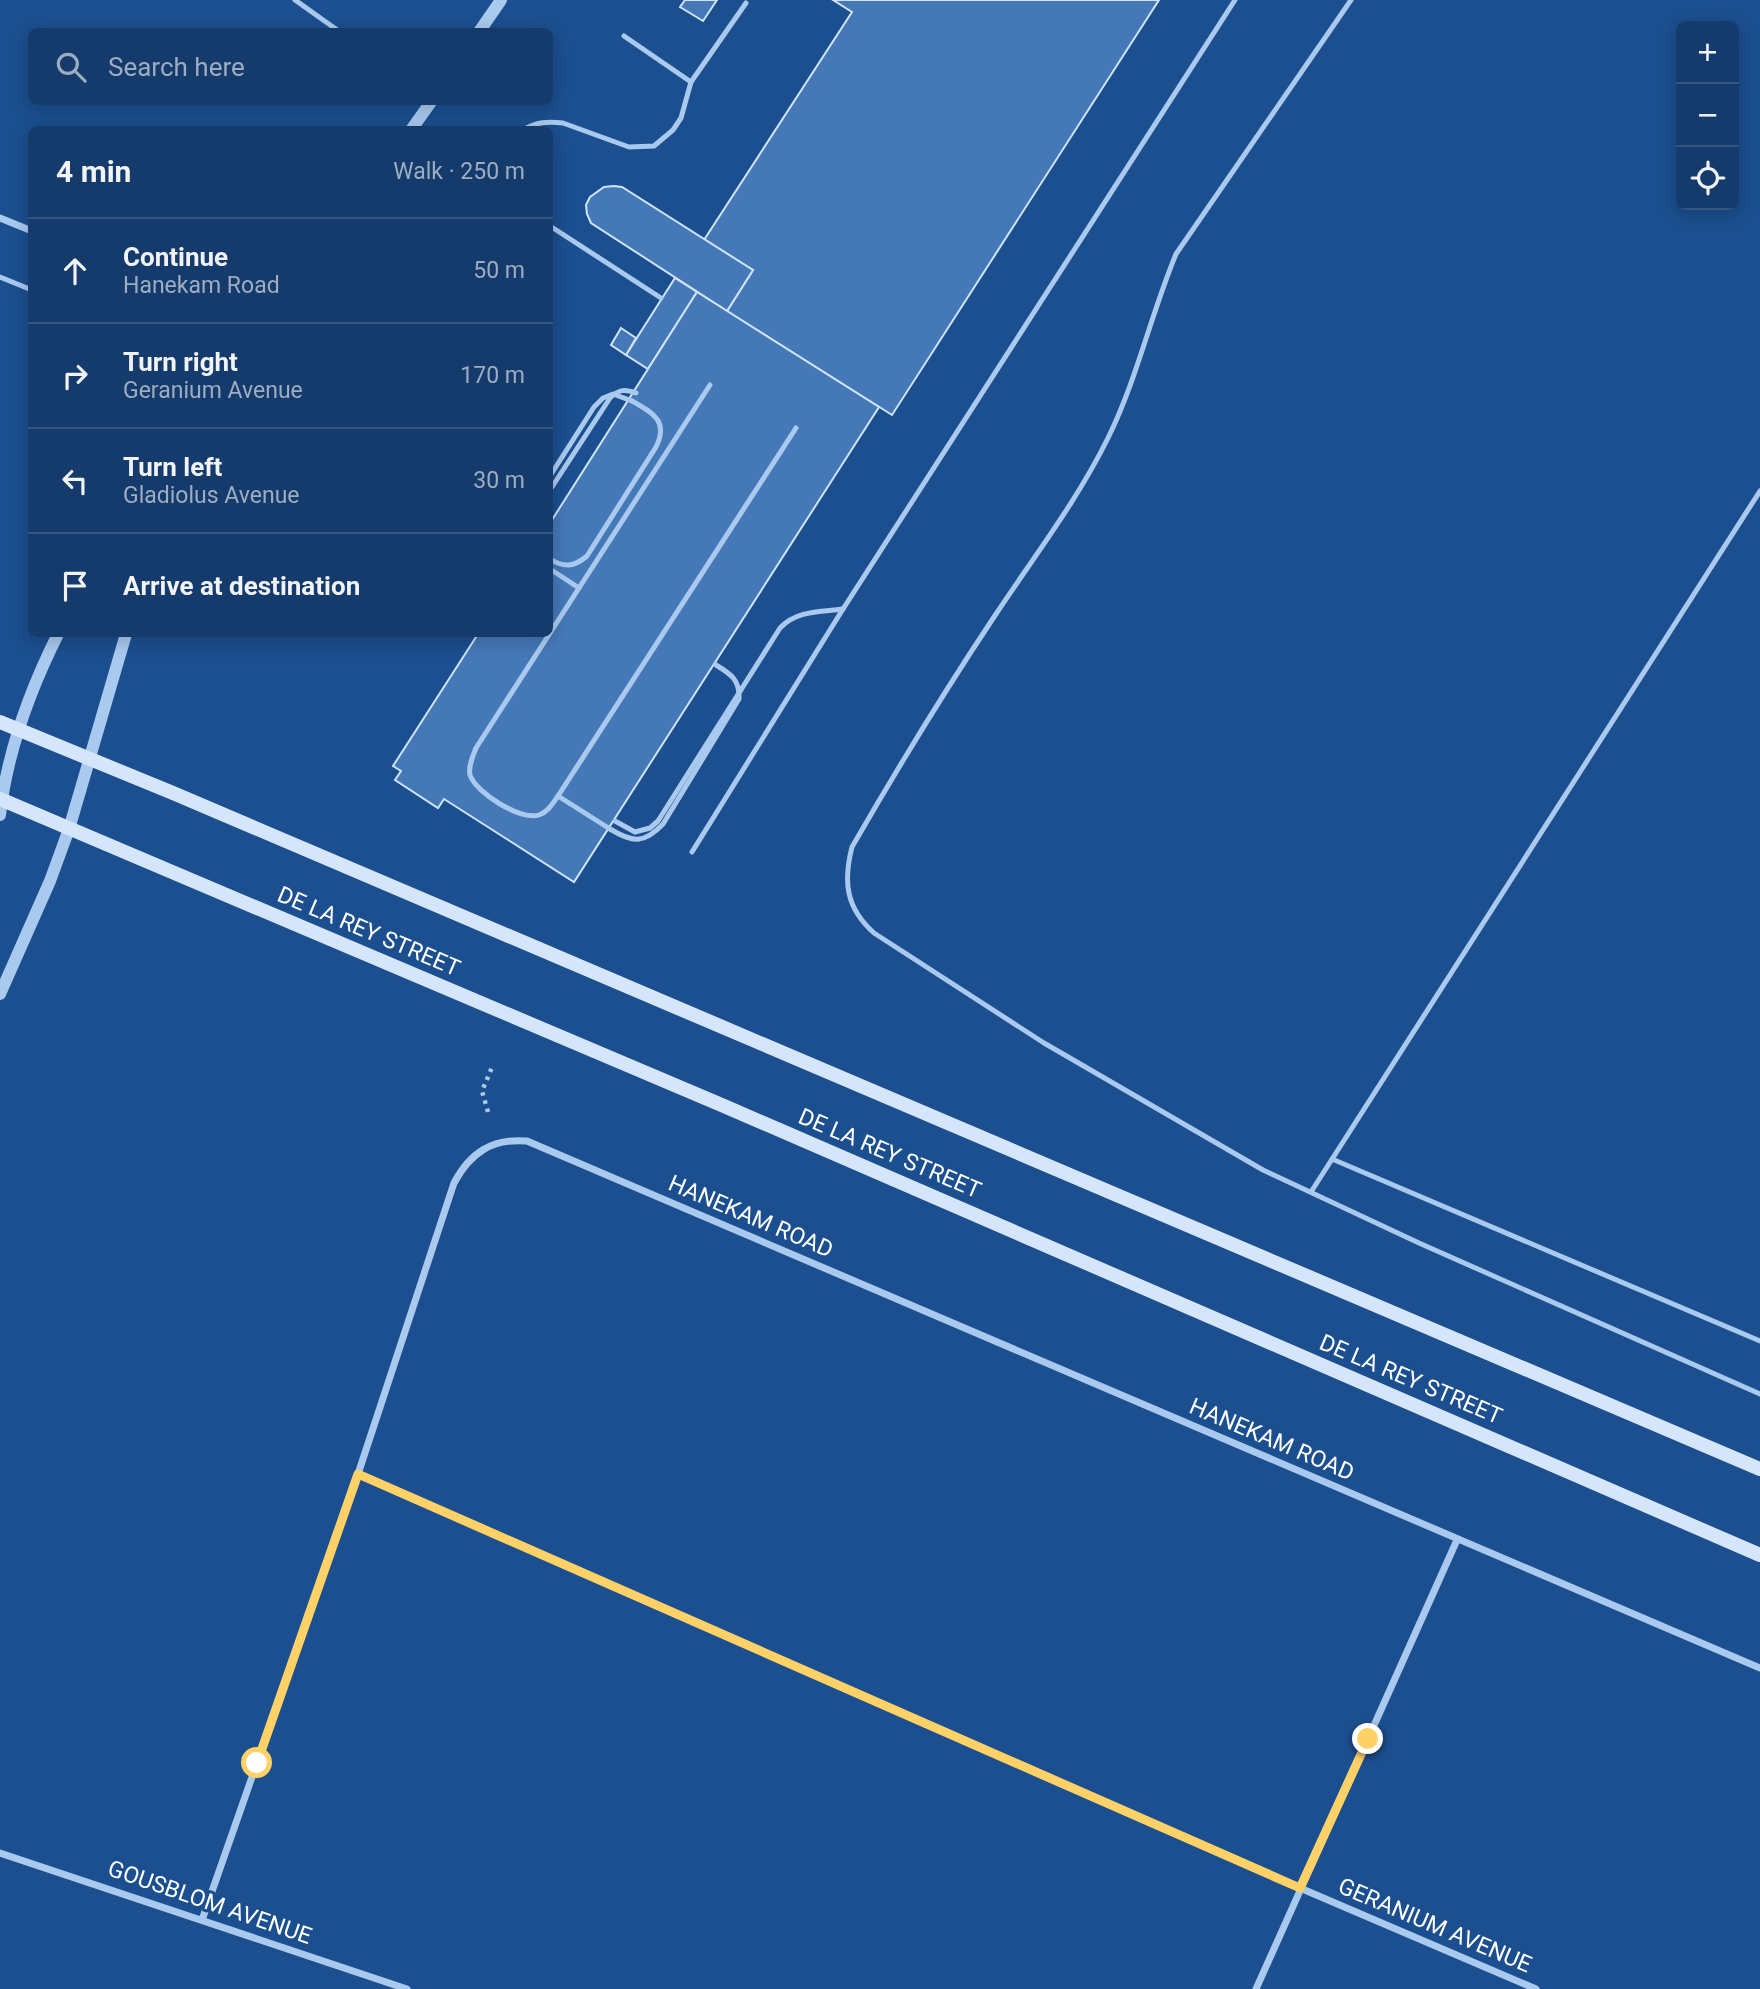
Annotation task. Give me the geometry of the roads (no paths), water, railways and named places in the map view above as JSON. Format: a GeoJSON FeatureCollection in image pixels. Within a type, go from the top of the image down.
{"type":"FeatureCollection","features":[{"type":"Feature","properties":{"kind":"main road"},"geometry":{"type":"LineString","coordinates":[[0,722],[1760,1469]]}},
{"type":"Feature","properties":{"kind":"main road","name":"DE LA REY STREET"},"geometry":{"type":"LineString","coordinates":[[1,805],[69,829],[724,1106],[1760,1555]]}},
{"type":"Feature","properties":{"kind":"street"},"geometry":{"type":"LineString","coordinates":[[482,28],[501,0]]}},
{"type":"Feature","properties":{"kind":"street"},"geometry":{"type":"LineString","coordinates":[[414,126],[429,105]]}},
{"type":"Feature","properties":{"kind":"street"},"geometry":{"type":"LineString","coordinates":[[0,218],[28,229]]}},
{"type":"Feature","properties":{"kind":"street"},"geometry":{"type":"LineString","coordinates":[[1,805],[19,730],[40,671],[57,637]]}},
{"type":"Feature","properties":{"kind":"street"},"geometry":{"type":"LineString","coordinates":[[0,994],[50,881],[69,829],[125,637]]}},
{"type":"Feature","properties":{"kind":"street","name":"HANEKAM ROAD"},"geometry":{"type":"LineString","coordinates":[[202,1920],[358,1474],[454,1183],[472,1156],[511,1139],[540,1146],[1760,1668]]}},
{"type":"Feature","properties":{"kind":"street","name":"GERANIUM AVENUE"},"geometry":{"type":"LineString","coordinates":[[358,1474],[1536,1989]]}},
{"type":"Feature","properties":{"kind":"street"},"geometry":{"type":"LineString","coordinates":[[1256,1989],[1457,1540]]}},
{"type":"Feature","properties":{"kind":"street","name":"GOUSBLOM AVENUE"},"geometry":{"type":"LineString","coordinates":[[0,1853],[407,1989]]}},
{"type":"Feature","properties":{"kind":"lane"},"geometry":{"type":"LineString","coordinates":[[295,0],[334,28]]}},
{"type":"Feature","properties":{"kind":"lane"},"geometry":{"type":"LineString","coordinates":[[692,852],[843,609],[1235,0]]}},
{"type":"Feature","properties":{"kind":"lane"},"geometry":{"type":"LineString","coordinates":[[1351,0],[1177,254],[1159,295],[1138,364],[1109,436],[1087,477],[945,694],[852,847],[847,866],[848,891],[859,920],[874,933],[1044,1043],[1263,1170],[1419,1243],[1760,1394]]}},
{"type":"Feature","properties":{"kind":"lane"},"geometry":{"type":"LineString","coordinates":[[532,126],[541,122],[552,122],[629,147],[654,146],[665,139],[681,118],[691,82],[744,1]]}},
{"type":"Feature","properties":{"kind":"lane"},"geometry":{"type":"LineString","coordinates":[[624,36],[691,82]]}},
{"type":"Feature","properties":{"kind":"lane"},"geometry":{"type":"LineString","coordinates":[[553,228],[661,298]]}},
{"type":"Feature","properties":{"kind":"lane"},"geometry":{"type":"LineString","coordinates":[[0,276],[28,288]]}},
{"type":"Feature","properties":{"kind":"lane"},"geometry":{"type":"LineString","coordinates":[[553,628],[710,385]]}},
{"type":"Feature","properties":{"kind":"lane"},"geometry":{"type":"LineString","coordinates":[[553,485],[610,398],[617,391],[636,393]]}},
{"type":"Feature","properties":{"kind":"lane"},"geometry":{"type":"LineString","coordinates":[[553,471],[594,407],[603,398],[613,394],[632,401],[658,419],[661,437],[656,447],[587,556],[573,566],[553,560]]}},
{"type":"Feature","properties":{"kind":"lane"},"geometry":{"type":"LineString","coordinates":[[547,637],[476,748],[470,762],[470,774],[476,786],[515,813],[527,817],[547,811],[558,796],[796,428]]}},
{"type":"Feature","properties":{"kind":"lane"},"geometry":{"type":"LineString","coordinates":[[1311,1192],[1760,491]]}},
{"type":"Feature","properties":{"kind":"lane"},"geometry":{"type":"LineString","coordinates":[[553,571],[579,588]]}},
{"type":"Feature","properties":{"kind":"lane"},"geometry":{"type":"LineString","coordinates":[[615,821],[635,832],[650,828],[657,821],[788,619],[798,614],[843,609]]}},
{"type":"Feature","properties":{"kind":"lane"},"geometry":{"type":"LineString","coordinates":[[558,796],[623,837],[643,839],[655,832],[663,824],[739,699],[740,688],[737,681],[716,665]]}},
{"type":"Feature","properties":{"kind":"lane"},"geometry":{"type":"LineString","coordinates":[[1332,1159],[1760,1341]]}}]}
